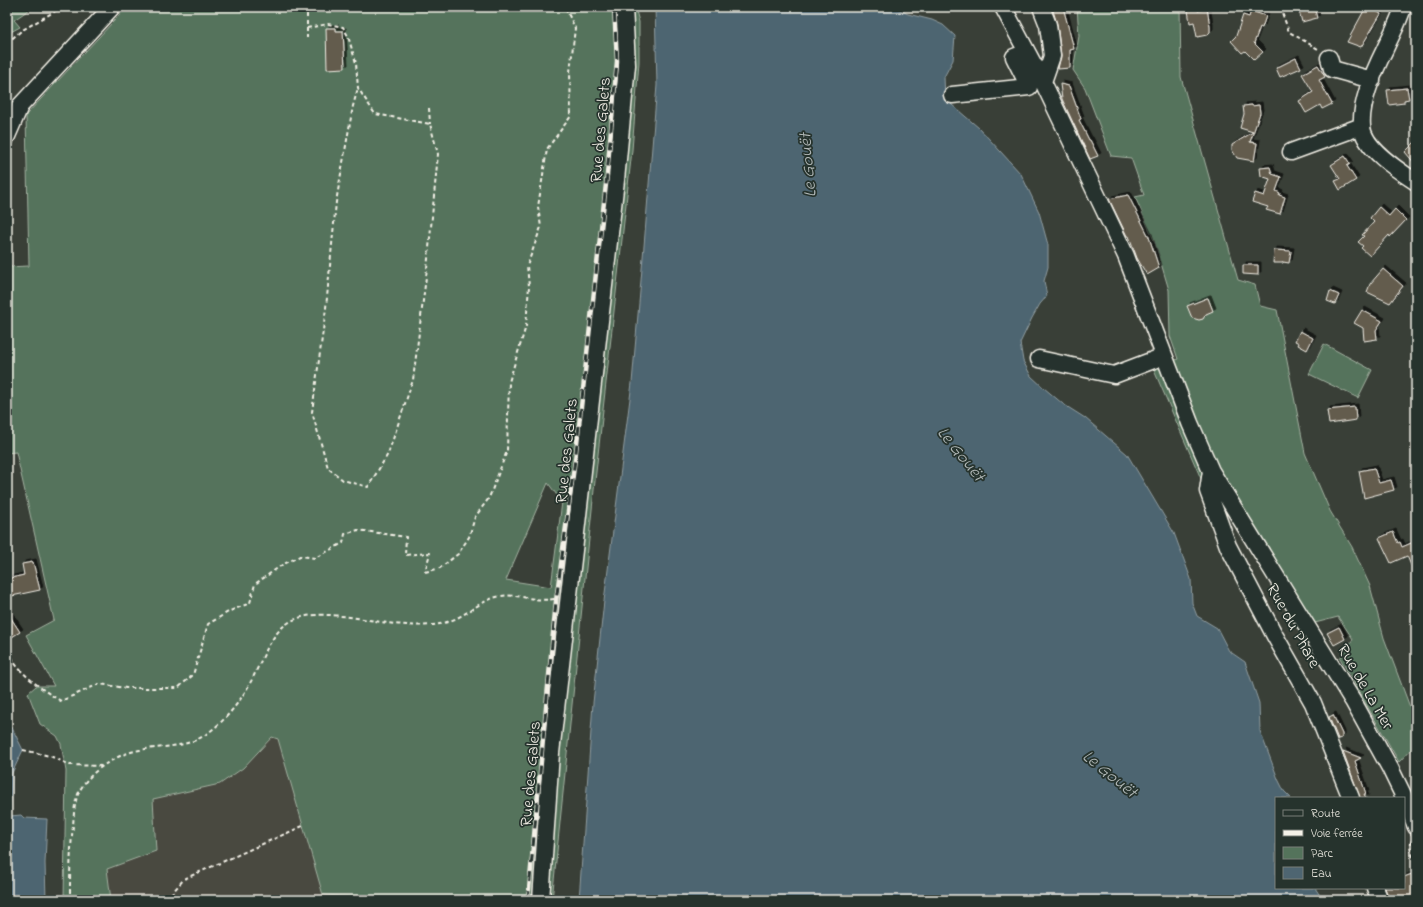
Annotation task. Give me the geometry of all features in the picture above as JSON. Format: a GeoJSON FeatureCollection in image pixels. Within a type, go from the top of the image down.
{"type":"FeatureCollection","features":[{"type":"Feature","properties":{"kind":"street"},"geometry":{"type":"LineString","coordinates":[[7,136],[20,106],[112,7]]}},
{"type":"Feature","properties":{"kind":"street","name":"Rue des Galets"},"geometry":{"type":"LineString","coordinates":[[540,900],[550,753],[569,600],[616,180],[626,65],[624,7]]}},
{"type":"Feature","properties":{"kind":"street","name":"Rue de La Mer"},"geometry":{"type":"LineString","coordinates":[[1003,7],[1043,82],[1126,256],[1190,423],[1211,471],[1353,701],[1387,761],[1404,797]]}},
{"type":"Feature","properties":{"kind":"street"},"geometry":{"type":"LineString","coordinates":[[1041,7],[1048,25],[1052,56],[1043,82]]}},
{"type":"Feature","properties":{"kind":"street"},"geometry":{"type":"LineString","coordinates":[[1403,7],[1401,16],[1382,54],[1365,100],[1362,126],[1371,146],[1398,170],[1416,182]]}},
{"type":"Feature","properties":{"kind":"street"},"geometry":{"type":"LineString","coordinates":[[952,95],[1029,87],[1014,57],[1027,52]]}},
{"type":"Feature","properties":{"kind":"street"},"geometry":{"type":"LineString","coordinates":[[1329,58],[1332,69],[1372,80]]}},
{"type":"Feature","properties":{"kind":"street"},"geometry":{"type":"LineString","coordinates":[[1291,152],[1362,126]]}},
{"type":"Feature","properties":{"kind":"street"},"geometry":{"type":"LineString","coordinates":[[1039,359],[1114,375],[1164,356]]}},
{"type":"Feature","properties":{"kind":"street","name":"Rue du Phare"},"geometry":{"type":"LineString","coordinates":[[1211,471],[1208,492],[1228,546],[1276,636],[1314,702],[1351,797]]}},
{"type":"Feature","properties":{"kind":"street","name":"Rue de La Mer"},"geometry":{"type":"LineString","coordinates":[[1405,799],[1416,826]]}},
{"type":"Feature","properties":{"kind":"street"},"geometry":{"type":"LineString","coordinates":[[1375,889],[1380,900]]}},
{"type":"Feature","properties":{"kind":"path"},"geometry":{"type":"LineString","coordinates":[[7,43],[21,31],[62,7]]}},
{"type":"Feature","properties":{"kind":"path"},"geometry":{"type":"LineString","coordinates":[[307,7],[308,38]]}},
{"type":"Feature","properties":{"kind":"path"},"geometry":{"type":"LineString","coordinates":[[7,644],[12,651],[14,662],[23,672],[50,695],[61,701],[99,684],[126,688],[178,688],[193,675],[208,624],[230,611],[250,603],[255,584],[282,565],[300,556],[315,558],[343,544],[345,534],[358,530],[406,537],[405,555],[430,553],[424,572],[440,568],[458,554],[469,537],[475,517],[489,498],[508,451],[509,382],[526,326],[529,286],[527,266],[541,227],[538,207],[547,149],[571,116],[570,72],[575,28],[566,9],[562,7]]}},
{"type":"Feature","properties":{"kind":"path"},"geometry":{"type":"LineString","coordinates":[[1280,7],[1289,32],[1299,39],[1316,47],[1329,58]]}},
{"type":"Feature","properties":{"kind":"path"},"geometry":{"type":"LineString","coordinates":[[307,28],[328,24],[343,27],[348,36],[356,63],[358,88],[353,106],[336,202],[326,308],[312,412],[328,468],[343,480],[368,487],[388,454],[413,380],[428,269],[438,154],[430,124],[429,108]]}},
{"type":"Feature","properties":{"kind":"path"},"geometry":{"type":"LineString","coordinates":[[358,88],[375,114],[430,124]]}},
{"type":"Feature","properties":{"kind":"path"},"geometry":{"type":"LineString","coordinates":[[70,900],[71,848],[75,806],[80,791],[87,780],[102,766],[122,754],[139,750],[186,744],[204,736],[221,722],[238,703],[249,686],[269,645],[278,632],[288,622],[301,617],[314,615],[342,616],[407,626],[433,625],[450,621],[482,602],[504,595],[537,600],[569,600]]}},
{"type":"Feature","properties":{"kind":"path"},"geometry":{"type":"LineString","coordinates":[[23,750],[50,756],[70,765],[102,766]]}},
{"type":"Feature","properties":{"kind":"path"},"geometry":{"type":"LineString","coordinates":[[166,900],[184,879],[305,825]]}},
{"type":"Feature","properties":{"kind":"path"},"geometry":{"type":"LineString","coordinates":[[1416,826],[1410,846],[1416,870]]}},
{"type":"Feature","properties":{"kind":"shaded area"},"geometry":{"type":"Polygon","coordinates":[[[272,737],[278,739],[323,895],[419,900],[111,900],[107,869],[156,851],[153,799],[220,784],[243,768],[272,737]]]}},
{"type":"Feature","properties":{"kind":"green space"},"geometry":{"type":"Polygon","coordinates":[[[7,7],[33,7],[14,20],[20,27],[7,34],[7,7]]]}},
{"type":"Feature","properties":{"kind":"green space"},"geometry":{"type":"Polygon","coordinates":[[[127,7],[635,7],[639,22],[639,62],[632,150],[594,490],[552,900],[419,900],[323,895],[278,739],[272,737],[243,768],[220,784],[153,799],[156,851],[107,869],[111,900],[64,900],[66,771],[61,744],[57,736],[40,724],[28,693],[36,686],[54,686],[26,635],[54,620],[16,452],[7,453],[7,267],[29,266],[26,115],[127,7]],[[548,483],[506,580],[551,587],[562,502],[548,483]]]}},
{"type":"Feature","properties":{"kind":"green space"},"geometry":{"type":"Polygon","coordinates":[[[1077,7],[1180,7],[1181,77],[1238,280],[1255,285],[1260,306],[1277,310],[1305,453],[1330,511],[1352,547],[1370,586],[1384,638],[1416,723],[1416,744],[1399,762],[1340,658],[1353,639],[1338,617],[1315,623],[1220,476],[1202,481],[1153,368],[1178,359],[1170,336],[1169,290],[1155,243],[1135,197],[1144,195],[1131,158],[1111,156],[1085,88],[1073,70],[1079,36],[1077,7]]]}},
{"type":"Feature","properties":{"kind":"green space"},"geometry":{"type":"Polygon","coordinates":[[[1324,344],[1372,370],[1358,398],[1309,374],[1324,344]]]}},
{"type":"Feature","properties":{"kind":"water","name":"Le Gouët"},"geometry":{"type":"Polygon","coordinates":[[[655,7],[894,7],[908,14],[932,20],[943,25],[955,36],[953,60],[944,77],[945,99],[979,128],[1021,174],[1039,212],[1048,245],[1048,267],[1044,281],[1047,296],[1040,304],[1020,343],[1023,361],[1031,376],[1044,388],[1063,404],[1085,418],[1127,454],[1174,533],[1191,579],[1192,603],[1197,616],[1217,628],[1229,651],[1245,662],[1259,703],[1260,731],[1278,779],[1284,791],[1290,797],[1275,797],[1275,889],[1316,889],[1323,900],[579,900],[593,703],[604,601],[632,383],[657,85],[655,7]]]}},
{"type":"Feature","properties":{"kind":"water"},"geometry":{"type":"Polygon","coordinates":[[[7,728],[12,728],[23,750],[12,773],[10,816],[21,815],[24,818],[47,819],[45,863],[46,900],[7,900],[7,728]]]}},
{"type":"Feature","properties":{"kind":"building"},"geometry":{"type":"Polygon","coordinates":[[[1052,7],[1063,7],[1074,49],[1070,50],[1070,68],[1058,69],[1061,55],[1057,24],[1052,7]]]}},
{"type":"Feature","properties":{"kind":"building"},"geometry":{"type":"Polygon","coordinates":[[[1197,7],[1198,11],[1207,8],[1210,32],[1207,35],[1197,37],[1194,22],[1190,23],[1188,10],[1197,7]]]}},
{"type":"Feature","properties":{"kind":"building"},"geometry":{"type":"Polygon","coordinates":[[[1298,7],[1314,7],[1317,18],[1302,22],[1298,7]]]}},
{"type":"Feature","properties":{"kind":"building"},"geometry":{"type":"Polygon","coordinates":[[[1366,7],[1370,7],[1381,14],[1361,47],[1347,42],[1366,7]]]}},
{"type":"Feature","properties":{"kind":"building"},"geometry":{"type":"Polygon","coordinates":[[[1251,11],[1266,16],[1262,28],[1260,27],[1254,43],[1263,52],[1254,60],[1245,51],[1242,53],[1231,41],[1236,36],[1243,15],[1249,17],[1251,11]]]}},
{"type":"Feature","properties":{"kind":"building"},"geometry":{"type":"Polygon","coordinates":[[[326,28],[336,28],[336,31],[343,31],[345,68],[327,69],[326,28]]]}},
{"type":"Feature","properties":{"kind":"building"},"geometry":{"type":"Polygon","coordinates":[[[1296,58],[1301,68],[1280,77],[1276,68],[1296,58]]]}},
{"type":"Feature","properties":{"kind":"building"},"geometry":{"type":"Polygon","coordinates":[[[1318,65],[1325,77],[1319,80],[1332,104],[1322,109],[1320,105],[1306,113],[1299,101],[1313,92],[1302,74],[1318,65]]]}},
{"type":"Feature","properties":{"kind":"building"},"geometry":{"type":"Polygon","coordinates":[[[1060,84],[1069,86],[1081,119],[1079,120],[1098,156],[1090,159],[1062,99],[1060,84]]]}},
{"type":"Feature","properties":{"kind":"building"},"geometry":{"type":"Polygon","coordinates":[[[1407,88],[1409,99],[1404,100],[1404,103],[1389,105],[1387,90],[1407,88]]]}},
{"type":"Feature","properties":{"kind":"building"},"geometry":{"type":"Polygon","coordinates":[[[1259,105],[1260,113],[1250,142],[1257,143],[1254,161],[1237,158],[1232,150],[1232,145],[1253,132],[1240,128],[1244,114],[1243,106],[1259,105]]]}},
{"type":"Feature","properties":{"kind":"building"},"geometry":{"type":"Polygon","coordinates":[[[1416,141],[1416,165],[1405,152],[1416,141]]]}},
{"type":"Feature","properties":{"kind":"building"},"geometry":{"type":"Polygon","coordinates":[[[1345,156],[1350,164],[1347,166],[1356,180],[1340,190],[1335,181],[1340,179],[1331,165],[1345,156]]]}},
{"type":"Feature","properties":{"kind":"building"},"geometry":{"type":"Polygon","coordinates":[[[1270,167],[1272,174],[1281,177],[1276,191],[1280,193],[1279,195],[1285,197],[1280,214],[1266,210],[1268,207],[1252,202],[1255,193],[1264,196],[1270,179],[1261,176],[1260,168],[1270,167]]]}},
{"type":"Feature","properties":{"kind":"building"},"geometry":{"type":"Polygon","coordinates":[[[1128,195],[1149,237],[1159,268],[1147,275],[1137,258],[1129,236],[1127,236],[1109,199],[1128,195]]]}},
{"type":"Feature","properties":{"kind":"building"},"geometry":{"type":"Polygon","coordinates":[[[1379,207],[1389,216],[1395,209],[1406,220],[1390,237],[1389,235],[1370,256],[1361,248],[1363,246],[1358,242],[1364,236],[1362,235],[1374,222],[1370,218],[1379,207]]]}},
{"type":"Feature","properties":{"kind":"building"},"geometry":{"type":"Polygon","coordinates":[[[1274,250],[1291,251],[1289,263],[1273,263],[1274,250]]]}},
{"type":"Feature","properties":{"kind":"building"},"geometry":{"type":"Polygon","coordinates":[[[1243,265],[1258,265],[1258,275],[1243,274],[1243,265]]]}},
{"type":"Feature","properties":{"kind":"building"},"geometry":{"type":"Polygon","coordinates":[[[1383,269],[1403,286],[1390,303],[1367,292],[1370,284],[1383,269]]]}},
{"type":"Feature","properties":{"kind":"building"},"geometry":{"type":"Polygon","coordinates":[[[1330,291],[1339,295],[1335,304],[1327,301],[1330,291]]]}},
{"type":"Feature","properties":{"kind":"building"},"geometry":{"type":"Polygon","coordinates":[[[1207,298],[1213,311],[1206,314],[1203,319],[1199,320],[1192,318],[1187,306],[1207,298]]]}},
{"type":"Feature","properties":{"kind":"building"},"geometry":{"type":"Polygon","coordinates":[[[1362,310],[1382,321],[1376,330],[1377,339],[1364,341],[1363,328],[1354,323],[1362,310]]]}},
{"type":"Feature","properties":{"kind":"building"},"geometry":{"type":"Polygon","coordinates":[[[1300,331],[1313,338],[1307,350],[1298,345],[1299,343],[1295,341],[1300,331]]]}},
{"type":"Feature","properties":{"kind":"building"},"geometry":{"type":"Polygon","coordinates":[[[1355,407],[1356,420],[1329,424],[1327,410],[1355,407]]]}},
{"type":"Feature","properties":{"kind":"building"},"geometry":{"type":"Polygon","coordinates":[[[1374,468],[1379,483],[1391,480],[1394,490],[1364,498],[1359,471],[1374,468]]]}},
{"type":"Feature","properties":{"kind":"building"},"geometry":{"type":"Polygon","coordinates":[[[1393,532],[1398,543],[1400,542],[1402,547],[1416,541],[1416,577],[1407,556],[1391,563],[1379,538],[1393,532]]]}},
{"type":"Feature","properties":{"kind":"building"},"geometry":{"type":"Polygon","coordinates":[[[33,562],[40,590],[7,597],[7,579],[24,575],[22,564],[33,562]]]}},
{"type":"Feature","properties":{"kind":"building"},"geometry":{"type":"Polygon","coordinates":[[[7,612],[20,632],[7,640],[7,612]]]}},
{"type":"Feature","properties":{"kind":"building"},"geometry":{"type":"Polygon","coordinates":[[[1339,627],[1345,639],[1334,645],[1327,633],[1339,627]]]}},
{"type":"Feature","properties":{"kind":"building"},"geometry":{"type":"Polygon","coordinates":[[[1333,715],[1342,734],[1342,738],[1338,739],[1329,717],[1333,715]]]}},
{"type":"Feature","properties":{"kind":"building"},"geometry":{"type":"Polygon","coordinates":[[[1343,751],[1361,758],[1355,761],[1366,794],[1364,794],[1366,797],[1360,797],[1343,751]]]}},
{"type":"Feature","properties":{"kind":"building"},"geometry":{"type":"Polygon","coordinates":[[[1412,874],[1416,886],[1416,897],[1405,900],[1389,900],[1385,889],[1405,889],[1405,877],[1412,874]]]}},
{"type":"Feature","properties":{"kind":"railway"},"geometry":{"type":"LineString","coordinates":[[528,900],[556,601],[576,452],[607,175],[617,61],[614,7]]}}]}
